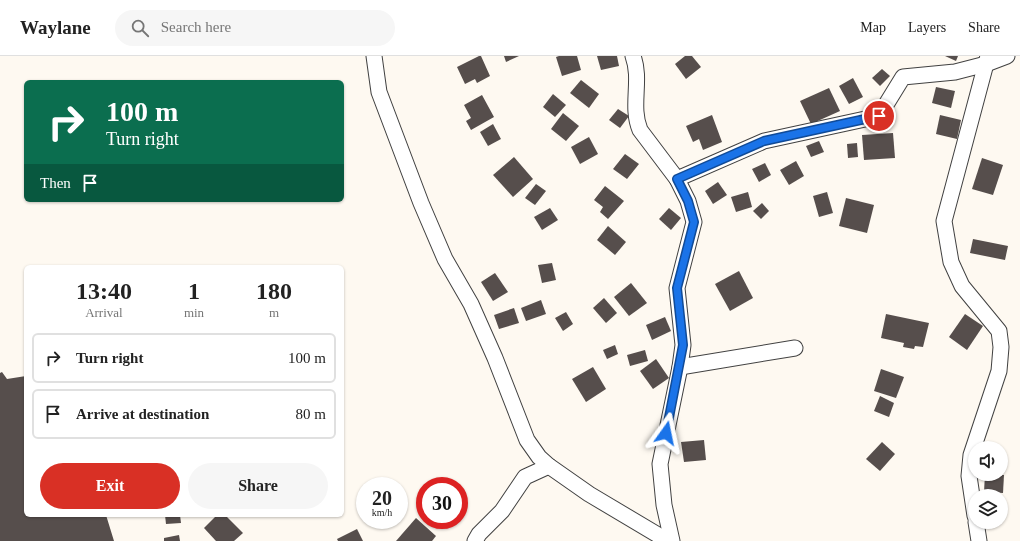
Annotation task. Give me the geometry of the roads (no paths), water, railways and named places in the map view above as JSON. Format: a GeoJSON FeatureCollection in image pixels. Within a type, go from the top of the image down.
{"type":"FeatureCollection","features":[{"type":"Feature","properties":{"kind":"street"},"geometry":{"type":"LineString","coordinates":[[374,56],[379,92],[421,203],[445,260],[471,304],[527,440],[549,466],[589,494],[668,541]]}},
{"type":"Feature","properties":{"kind":"street"},"geometry":{"type":"LineString","coordinates":[[633,56],[637,68],[635,110],[640,130],[677,179],[688,201],[694,222],[677,288],[683,345],[660,464],[664,505],[672,541]]}},
{"type":"Feature","properties":{"kind":"street"},"geometry":{"type":"LineString","coordinates":[[677,179],[764,141],[879,116],[903,77],[956,72],[987,60],[1007,56]]}},
{"type":"Feature","properties":{"kind":"street"},"geometry":{"type":"LineString","coordinates":[[971,489],[969,476],[971,455],[999,371],[1001,346],[999,332],[962,286],[951,262],[944,221],[987,60]]}},
{"type":"Feature","properties":{"kind":"street"},"geometry":{"type":"LineString","coordinates":[[680,366],[795,348]]}},
{"type":"Feature","properties":{"kind":"street"},"geometry":{"type":"LineString","coordinates":[[475,541],[479,534],[502,511],[524,477],[549,466]]}},
{"type":"Feature","properties":{"kind":"street"},"geometry":{"type":"LineString","coordinates":[[977,529],[979,541]]}}]}
